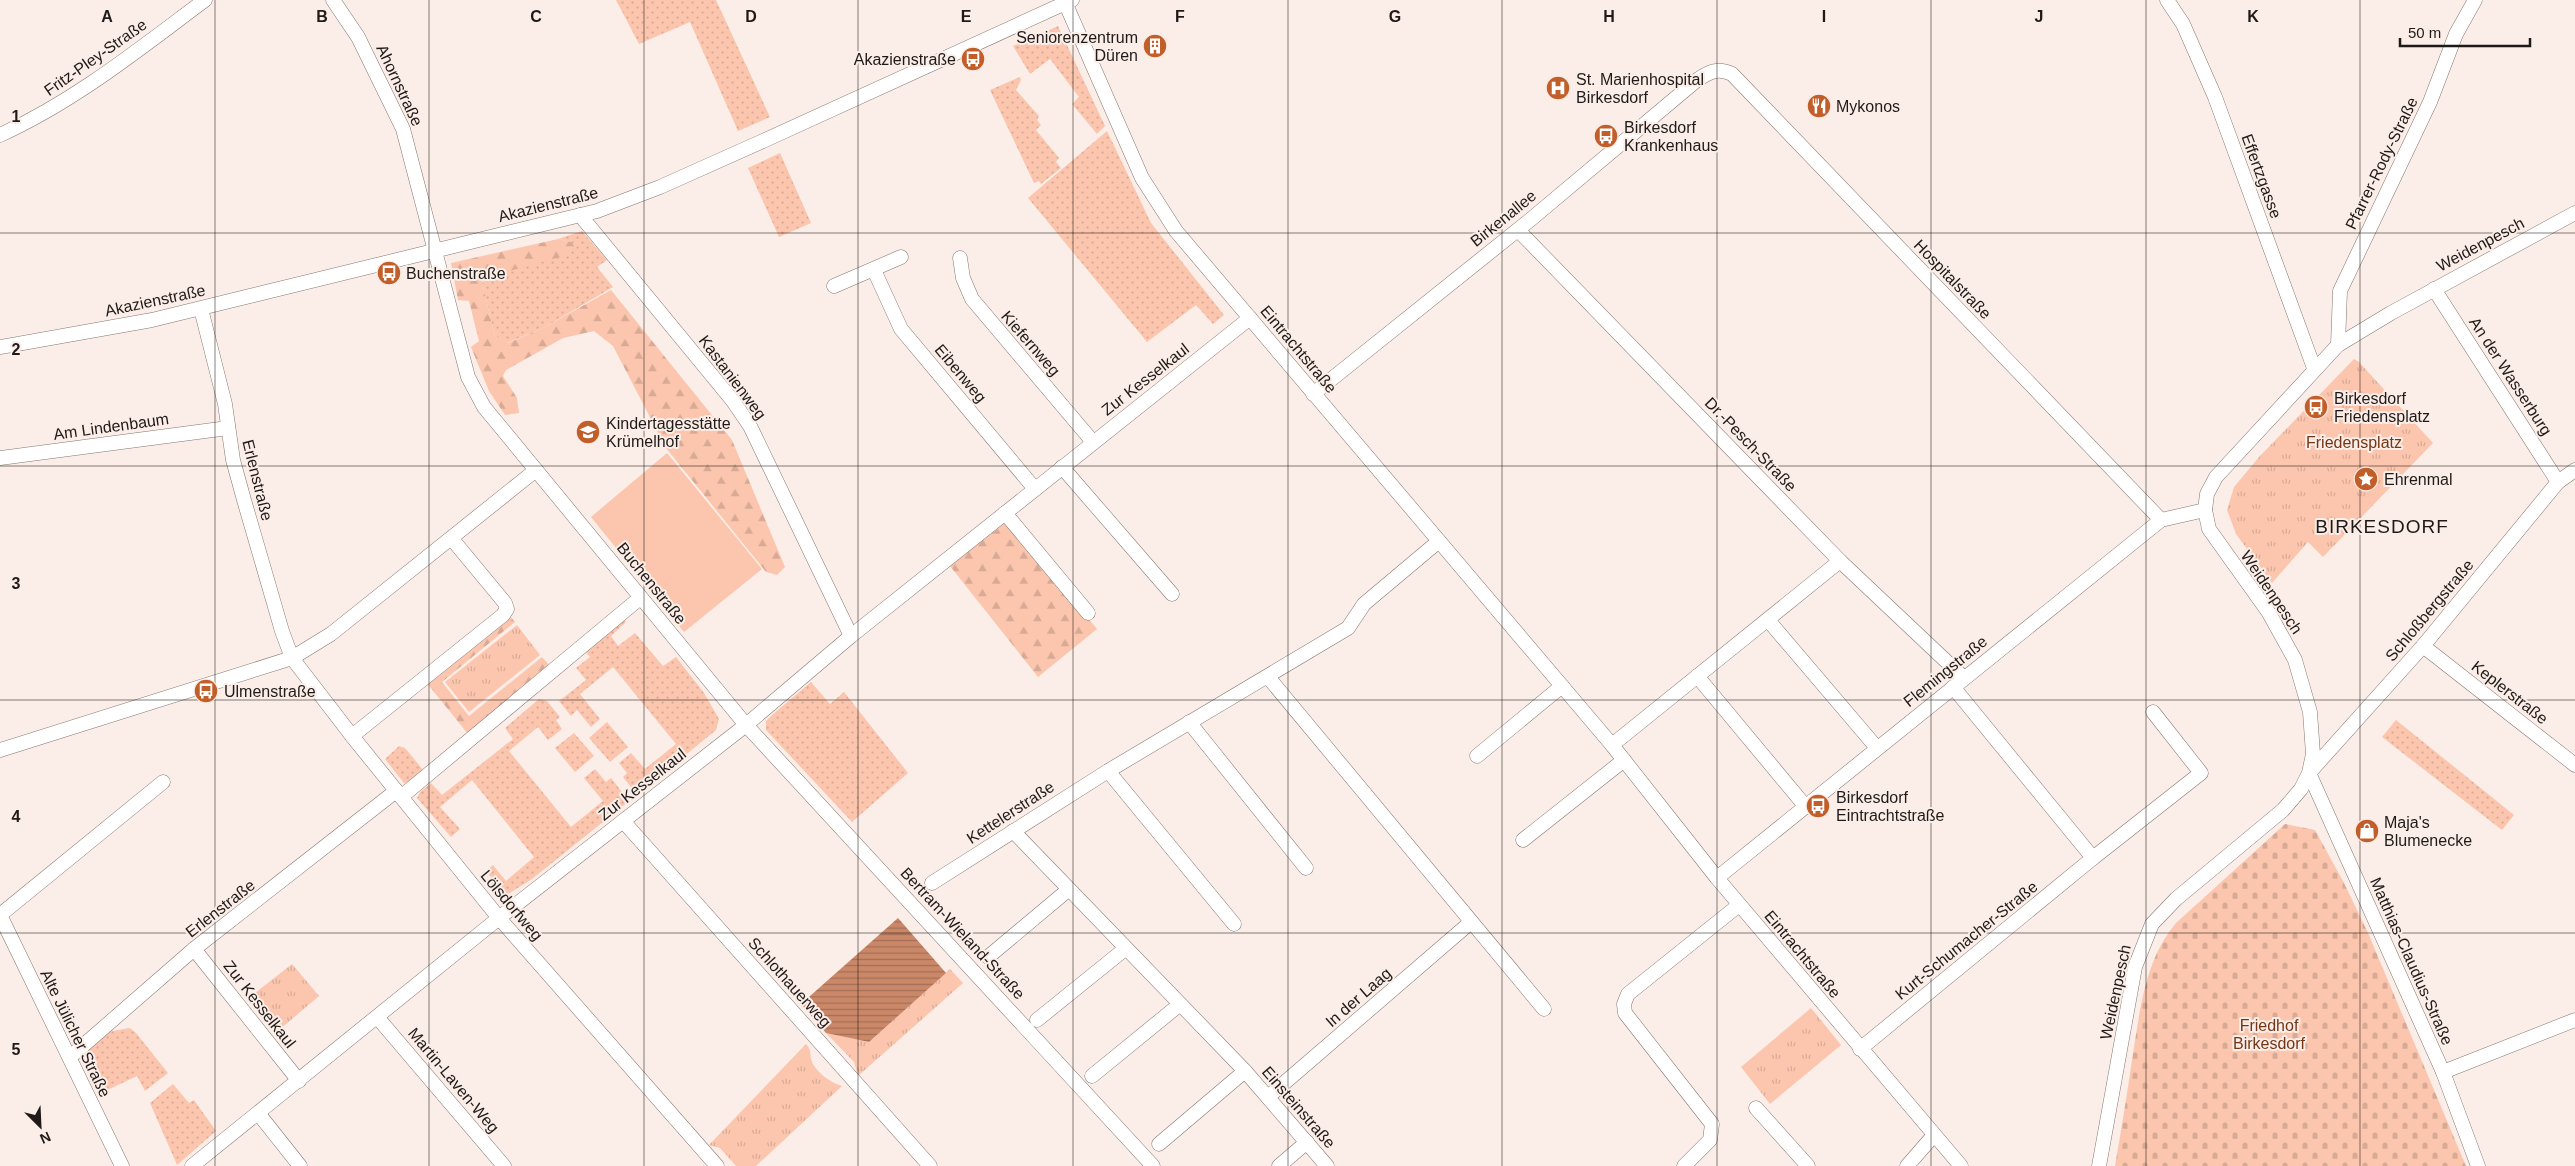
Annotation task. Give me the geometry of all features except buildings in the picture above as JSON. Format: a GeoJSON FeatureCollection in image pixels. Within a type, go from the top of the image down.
{"type":"FeatureCollection","features":[{"type":"Feature","properties":{"kind":"street","name":"Fritz-Pley-Straße"},"geometry":{"type":"LineString","coordinates":[[0,135],[34,120],[72,97],[205,0]]}},
{"type":"Feature","properties":{"kind":"street","name":"Ahornstraße"},"geometry":{"type":"LineString","coordinates":[[332,0],[358,37],[403,129],[435,249]]}},
{"type":"Feature","properties":{"kind":"street","name":"Effertzgasse"},"geometry":{"type":"LineString","coordinates":[[2167,0],[2183,24],[2215,97],[2314,368]]}},
{"type":"Feature","properties":{"kind":"street","name":"Pfarrer-Rody-Straße"},"geometry":{"type":"LineString","coordinates":[[2338,345],[2340,291],[2430,102],[2456,34],[2475,0]]}},
{"type":"Feature","properties":{"kind":"street","name":"Akazienstraße"},"geometry":{"type":"LineString","coordinates":[[0,346],[152,320],[201,309],[435,249],[580,215],[625,201],[660,187],[1067,1]]}},
{"type":"Feature","properties":{"kind":"street","name":"Eintrachtstraße"},"geometry":{"type":"LineString","coordinates":[[1067,1],[1142,178],[1176,231],[1312,394],[1612,745],[1739,905],[1860,1050],[1961,1166]]}},
{"type":"Feature","properties":{"kind":"street","name":"Birkenallee"},"geometry":{"type":"LineString","coordinates":[[1312,394],[1518,230],[1697,80],[1715,70]]}},
{"type":"Feature","properties":{"kind":"street","name":"Hospitalstraße"},"geometry":{"type":"LineString","coordinates":[[1715,70],[1732,74],[2161,520]]}},
{"type":"Feature","properties":{"kind":"street","name":"Weidenpesch"},"geometry":{"type":"LineString","coordinates":[[2099,1166],[2135,968],[2152,924],[2176,899],[2283,810],[2301,790],[2309,773],[2313,754],[2313,731],[2310,712],[2294,660],[2269,613],[2209,529],[2205,510],[2208,494],[2216,477],[2314,368],[2338,345],[2434,289],[2575,212]]}},
{"type":"Feature","properties":{"kind":"street","name":"Kastanienweg"},"geometry":{"type":"LineString","coordinates":[[580,215],[733,402],[750,426],[851,636]]}},
{"type":"Feature","properties":{"kind":"street","name":"Dr.-Pesch-Straße"},"geometry":{"type":"LineString","coordinates":[[1518,230],[1959,683]]}},
{"type":"Feature","properties":{"kind":"street","name":"Buchenstraße"},"geometry":{"type":"LineString","coordinates":[[435,249],[468,377],[475,394],[640,598],[746,725]]}},
{"type":"Feature","properties":{"kind":"street"},"geometry":{"type":"LineString","coordinates":[[834,286],[901,257]]}},
{"type":"Feature","properties":{"kind":"street","name":"Kiefernweg"},"geometry":{"type":"LineString","coordinates":[[960,258],[963,278],[972,299],[1093,442]]}},
{"type":"Feature","properties":{"kind":"street","name":"Eibenweg"},"geometry":{"type":"LineString","coordinates":[[874,270],[901,329],[1035,489]]}},
{"type":"Feature","properties":{"kind":"street","name":"An der Wasserburg"},"geometry":{"type":"LineString","coordinates":[[2434,289],[2558,482]]}},
{"type":"Feature","properties":{"kind":"street","name":"Erlenstraße"},"geometry":{"type":"LineString","coordinates":[[201,309],[225,404],[228,428],[244,500],[282,631],[292,658]]}},
{"type":"Feature","properties":{"kind":"street","name":"Zur Kesselkaul"},"geometry":{"type":"LineString","coordinates":[[192,1166],[499,918],[746,725],[851,636],[1250,318]]}},
{"type":"Feature","properties":{"kind":"street","name":"Am Lindenbaum"},"geometry":{"type":"LineString","coordinates":[[0,458],[228,428]]}},
{"type":"Feature","properties":{"kind":"street"},"geometry":{"type":"LineString","coordinates":[[1062,467],[1172,594]]}},
{"type":"Feature","properties":{"kind":"street"},"geometry":{"type":"LineString","coordinates":[[0,750],[292,658],[331,634],[536,470]]}},
{"type":"Feature","properties":{"kind":"street","name":"Schloßbergstraße"},"geometry":{"type":"LineString","coordinates":[[2309,773],[2423,646],[2558,482],[2575,470]]}},
{"type":"Feature","properties":{"kind":"street","name":"Flemingstraße"},"geometry":{"type":"LineString","coordinates":[[1717,878],[2161,520],[2205,510]]}},
{"type":"Feature","properties":{"kind":"street"},"geometry":{"type":"LineString","coordinates":[[1005,513],[1088,613]]}},
{"type":"Feature","properties":{"kind":"street"},"geometry":{"type":"LineString","coordinates":[[352,736],[503,615],[507,609],[506,603],[452,539]]}},
{"type":"Feature","properties":{"kind":"street","name":"Kettelerstraße"},"geometry":{"type":"LineString","coordinates":[[932,883],[1108,771],[1348,628],[1364,604],[1439,541]]}},
{"type":"Feature","properties":{"kind":"street"},"geometry":{"type":"LineString","coordinates":[[1612,745],[1840,561]]}},
{"type":"Feature","properties":{"kind":"street","name":"Erlenstraße"},"geometry":{"type":"LineString","coordinates":[[70,1057],[194,949],[398,794],[640,598]]}},
{"type":"Feature","properties":{"kind":"street"},"geometry":{"type":"LineString","coordinates":[[1768,620],[1877,748]]}},
{"type":"Feature","properties":{"kind":"street","name":"Keplerstraße"},"geometry":{"type":"LineString","coordinates":[[2423,646],[2575,765]]}},
{"type":"Feature","properties":{"kind":"street","name":"Lölsdorfweg"},"geometry":{"type":"LineString","coordinates":[[292,658],[398,794],[499,918],[717,1166]]}},
{"type":"Feature","properties":{"kind":"street"},"geometry":{"type":"LineString","coordinates":[[1697,676],[1806,807]]}},
{"type":"Feature","properties":{"kind":"street"},"geometry":{"type":"LineString","coordinates":[[1268,677],[1544,1009]]}},
{"type":"Feature","properties":{"kind":"street"},"geometry":{"type":"LineString","coordinates":[[1959,683],[2093,858]]}},
{"type":"Feature","properties":{"kind":"street"},"geometry":{"type":"LineString","coordinates":[[1477,756],[1562,686]]}},
{"type":"Feature","properties":{"kind":"street","name":"Kurt-Schumacher-Straße"},"geometry":{"type":"LineString","coordinates":[[1860,1050],[2093,858],[2201,773],[2153,712]]}},
{"type":"Feature","properties":{"kind":"street"},"geometry":{"type":"LineString","coordinates":[[1189,722],[1306,868]]}},
{"type":"Feature","properties":{"kind":"street","name":"Bertram-Wieland-Straße"},"geometry":{"type":"LineString","coordinates":[[746,725],[1153,1166]]}},
{"type":"Feature","properties":{"kind":"street"},"geometry":{"type":"LineString","coordinates":[[1523,840],[1624,760]]}},
{"type":"Feature","properties":{"kind":"street"},"geometry":{"type":"LineString","coordinates":[[1108,771],[1234,924]]}},
{"type":"Feature","properties":{"kind":"street","name":"Matthias-Claudius-Straße"},"geometry":{"type":"LineString","coordinates":[[2309,773],[2443,1072],[2478,1166]]}},
{"type":"Feature","properties":{"kind":"street"},"geometry":{"type":"LineString","coordinates":[[0,915],[162,782]]}},
{"type":"Feature","properties":{"kind":"street","name":"Schlothauerweg"},"geometry":{"type":"LineString","coordinates":[[623,821],[930,1166]]}},
{"type":"Feature","properties":{"kind":"street","name":"Einsteinstraße"},"geometry":{"type":"LineString","coordinates":[[1013,831],[1179,1005],[1245,1071],[1327,1166]]}},
{"type":"Feature","properties":{"kind":"street"},"geometry":{"type":"LineString","coordinates":[[988,957],[1068,890]]}},
{"type":"Feature","properties":{"kind":"street"},"geometry":{"type":"LineString","coordinates":[[1684,1166],[1698,1161],[1710,1140],[1712,1124],[1625,1014],[1624,1004],[1628,994],[1739,905]]}},
{"type":"Feature","properties":{"kind":"street","name":"Alte Jülicher Straße"},"geometry":{"type":"LineString","coordinates":[[0,915],[122,1166]]}},
{"type":"Feature","properties":{"kind":"street","name":"In der Laag"},"geometry":{"type":"LineString","coordinates":[[1268,1097],[1471,922]]}},
{"type":"Feature","properties":{"kind":"street","name":"Zur Kesselkaul"},"geometry":{"type":"LineString","coordinates":[[194,949],[299,1081]]}},
{"type":"Feature","properties":{"kind":"street"},"geometry":{"type":"LineString","coordinates":[[1037,1020],[1125,949]]}},
{"type":"Feature","properties":{"kind":"street"},"geometry":{"type":"LineString","coordinates":[[1092,1076],[1179,1005]]}},
{"type":"Feature","properties":{"kind":"street","name":"Martin-Laven-Weg"},"geometry":{"type":"LineString","coordinates":[[377,1017],[504,1166]]}},
{"type":"Feature","properties":{"kind":"street"},"geometry":{"type":"LineString","coordinates":[[2443,1072],[2575,1020]]}},
{"type":"Feature","properties":{"kind":"street","name":"Einsteinstraße"},"geometry":{"type":"LineString","coordinates":[[1159,1144],[1245,1071]]}},
{"type":"Feature","properties":{"kind":"street"},"geometry":{"type":"LineString","coordinates":[[1756,1108],[1808,1166]]}},
{"type":"Feature","properties":{"kind":"street"},"geometry":{"type":"LineString","coordinates":[[258,1114],[300,1166]]}},
{"type":"Feature","properties":{"kind":"street"},"geometry":{"type":"LineString","coordinates":[[1907,1166],[1934,1135]]}},
{"type":"Feature","properties":{"kind":"street"},"geometry":{"type":"LineString","coordinates":[[1279,1166],[1307,1142]]}},
{"type":"Feature","properties":{"kind":"green space"},"geometry":{"type":"Polygon","coordinates":[[[616,0],[716,0],[770,117],[738,131],[690,22],[639,44],[616,0]]]}},
{"type":"Feature","properties":{"kind":"green space"},"geometry":{"type":"Polygon","coordinates":[[[1058,26],[1105,126],[1097,134],[1072,104],[1079,97],[1050,59],[1030,74],[1013,46],[1058,26]]]}},
{"type":"Feature","properties":{"kind":"green space"},"geometry":{"type":"Polygon","coordinates":[[[1020,77],[1021,80],[1016,90],[1039,116],[1037,120],[1041,125],[1036,130],[1059,158],[1056,162],[1061,168],[1041,184],[1039,181],[1034,183],[990,90],[1020,77]]]}},
{"type":"Feature","properties":{"kind":"green space"},"geometry":{"type":"Polygon","coordinates":[[[1107,131],[1151,223],[1224,315],[1213,324],[1196,305],[1147,342],[1028,198],[1107,131]]]}},
{"type":"Feature","properties":{"kind":"green space"},"geometry":{"type":"Polygon","coordinates":[[[780,153],[811,223],[779,237],[748,168],[780,153]]]}},
{"type":"Feature","properties":{"kind":"green space"},"geometry":{"type":"Polygon","coordinates":[[[582,231],[607,260],[597,267],[613,287],[545,327],[507,343],[495,336],[482,283],[490,276],[571,242],[558,239],[582,231]]]}},
{"type":"Feature","properties":{"kind":"green space"},"geometry":{"type":"Polygon","coordinates":[[[558,239],[571,242],[576,248],[568,255],[490,276],[482,282],[495,336],[508,343],[545,327],[611,290],[732,440],[785,567],[777,575],[766,572],[666,448],[613,346],[594,331],[563,338],[506,370],[503,376],[517,398],[519,413],[505,415],[489,391],[471,347],[479,341],[469,301],[458,300],[451,263],[558,239]]]}},
{"type":"Feature","properties":{"kind":"green space","name":"Friedensplatz"},"geometry":{"type":"Polygon","coordinates":[[[2354,359],[2359,362],[2433,443],[2323,557],[2308,542],[2272,583],[2236,534],[2227,510],[2234,487],[2259,457],[2354,359]]]}},
{"type":"Feature","properties":{"kind":"green space"},"geometry":{"type":"Polygon","coordinates":[[[667,453],[762,569],[684,632],[591,517],[667,453]]]}},
{"type":"Feature","properties":{"kind":"green space"},"geometry":{"type":"Polygon","coordinates":[[[1008,521],[1097,629],[1038,677],[950,566],[1008,521]]]}},
{"type":"Feature","properties":{"kind":"green space"},"geometry":{"type":"Polygon","coordinates":[[[509,615],[515,622],[442,682],[469,716],[542,657],[551,667],[468,734],[426,682],[509,615]]]}},
{"type":"Feature","properties":{"kind":"green space"},"geometry":{"type":"Polygon","coordinates":[[[624,619],[626,622],[611,636],[618,646],[635,633],[663,666],[676,657],[704,693],[719,719],[716,730],[640,792],[635,792],[623,777],[627,773],[619,763],[631,753],[645,769],[676,744],[613,667],[580,694],[600,719],[591,727],[577,710],[571,716],[559,701],[586,680],[576,668],[590,657],[585,651],[624,619]]]}},
{"type":"Feature","properties":{"kind":"green space"},"geometry":{"type":"Polygon","coordinates":[[[517,625],[540,655],[469,712],[445,682],[517,625]]]}},
{"type":"Feature","properties":{"kind":"green space"},"geometry":{"type":"Polygon","coordinates":[[[811,682],[830,704],[844,692],[908,773],[852,822],[766,730],[766,721],[811,682]]]}},
{"type":"Feature","properties":{"kind":"green space"},"geometry":{"type":"Polygon","coordinates":[[[539,699],[547,701],[560,717],[556,720],[562,729],[548,740],[538,727],[509,751],[571,827],[603,801],[584,778],[595,769],[606,782],[611,778],[629,801],[532,879],[508,894],[495,893],[488,885],[494,881],[486,871],[493,865],[506,881],[534,857],[472,780],[440,807],[460,829],[451,837],[417,798],[420,792],[431,783],[442,795],[513,739],[505,728],[539,699]]]}},
{"type":"Feature","properties":{"kind":"green space"},"geometry":{"type":"Polygon","coordinates":[[[2396,720],[2514,815],[2502,830],[2382,737],[2396,720]]]}},
{"type":"Feature","properties":{"kind":"green space"},"geometry":{"type":"Polygon","coordinates":[[[607,722],[628,747],[610,762],[589,738],[607,722]]]}},
{"type":"Feature","properties":{"kind":"green space"},"geometry":{"type":"Polygon","coordinates":[[[574,733],[594,756],[575,772],[555,748],[574,733]]]}},
{"type":"Feature","properties":{"kind":"green space"},"geometry":{"type":"Polygon","coordinates":[[[399,746],[405,748],[424,771],[411,782],[404,783],[385,759],[399,746]]]}},
{"type":"Feature","properties":{"kind":"green space","name":"Friedhof Birkesdorf"},"geometry":{"type":"Polygon","coordinates":[[[2285,824],[2315,830],[2344,883],[2368,933],[2466,1166],[2115,1166],[2141,1006],[2150,970],[2157,954],[2165,938],[2176,923],[2285,824]]]}},
{"type":"Feature","properties":{"kind":"green space"},"geometry":{"type":"Polygon","coordinates":[[[292,964],[319,996],[279,1030],[251,996],[292,964]]]}},
{"type":"Feature","properties":{"kind":"green space"},"geometry":{"type":"Polygon","coordinates":[[[950,969],[963,983],[858,1076],[854,1062],[826,1033],[869,1042],[950,969]]]}},
{"type":"Feature","properties":{"kind":"green space"},"geometry":{"type":"Polygon","coordinates":[[[1811,1008],[1841,1045],[1770,1104],[1741,1067],[1811,1008]]]}},
{"type":"Feature","properties":{"kind":"green space"},"geometry":{"type":"Polygon","coordinates":[[[130,1028],[168,1073],[145,1091],[137,1076],[99,1094],[80,1055],[107,1032],[130,1028]]]}},
{"type":"Feature","properties":{"kind":"green space"},"geometry":{"type":"Polygon","coordinates":[[[806,1044],[810,1050],[811,1059],[819,1072],[842,1086],[756,1166],[736,1166],[720,1148],[709,1145],[806,1044]]]}},
{"type":"Feature","properties":{"kind":"green space"},"geometry":{"type":"Polygon","coordinates":[[[173,1084],[189,1103],[194,1100],[216,1131],[177,1165],[150,1103],[173,1084]]]}},
{"type":"Feature","properties":{"kind":"shaded area"},"geometry":{"type":"Polygon","coordinates":[[[898,918],[946,973],[869,1042],[826,1033],[801,1004],[898,918]]]}},
{"type":"Feature","properties":{"kind":"place","name":"Seniorenzentrum Düren"},"geometry":{"type":"Point","coordinates":[1155,46]}},
{"type":"Feature","properties":{"kind":"place","name":"Akazienstraße"},"geometry":{"type":"Point","coordinates":[973,59]}},
{"type":"Feature","properties":{"kind":"place","name":"St. Marienhospital Birkesdorf"},"geometry":{"type":"Point","coordinates":[1558,88]}},
{"type":"Feature","properties":{"kind":"place","name":"Mykonos"},"geometry":{"type":"Point","coordinates":[1819,106]}},
{"type":"Feature","properties":{"kind":"place","name":"Birkesdorf Krankenhaus"},"geometry":{"type":"Point","coordinates":[1606,136]}},
{"type":"Feature","properties":{"kind":"place","name":"Buchenstraße"},"geometry":{"type":"Point","coordinates":[389,273]}},
{"type":"Feature","properties":{"kind":"place","name":"Birkesdorf Friedensplatz"},"geometry":{"type":"Point","coordinates":[2316,407]}},
{"type":"Feature","properties":{"kind":"place","name":"Kindertagesstätte Krümelhof"},"geometry":{"type":"Point","coordinates":[588,432]}},
{"type":"Feature","properties":{"kind":"place","name":"Ehrenmal"},"geometry":{"type":"Point","coordinates":[2366,479]}},
{"type":"Feature","properties":{"kind":"place","name":"Ulmenstraße"},"geometry":{"type":"Point","coordinates":[206,691]}},
{"type":"Feature","properties":{"kind":"place","name":"Birkesdorf Eintrachtstraße"},"geometry":{"type":"Point","coordinates":[1818,806]}},
{"type":"Feature","properties":{"kind":"place","name":"Maja's Blumenecke"},"geometry":{"type":"Point","coordinates":[2367,831]}},
{"type":"Feature","properties":{"kind":"district","name":"BIRKESDORF"},"geometry":{"type":"Point","coordinates":[2382,526]}}]}
